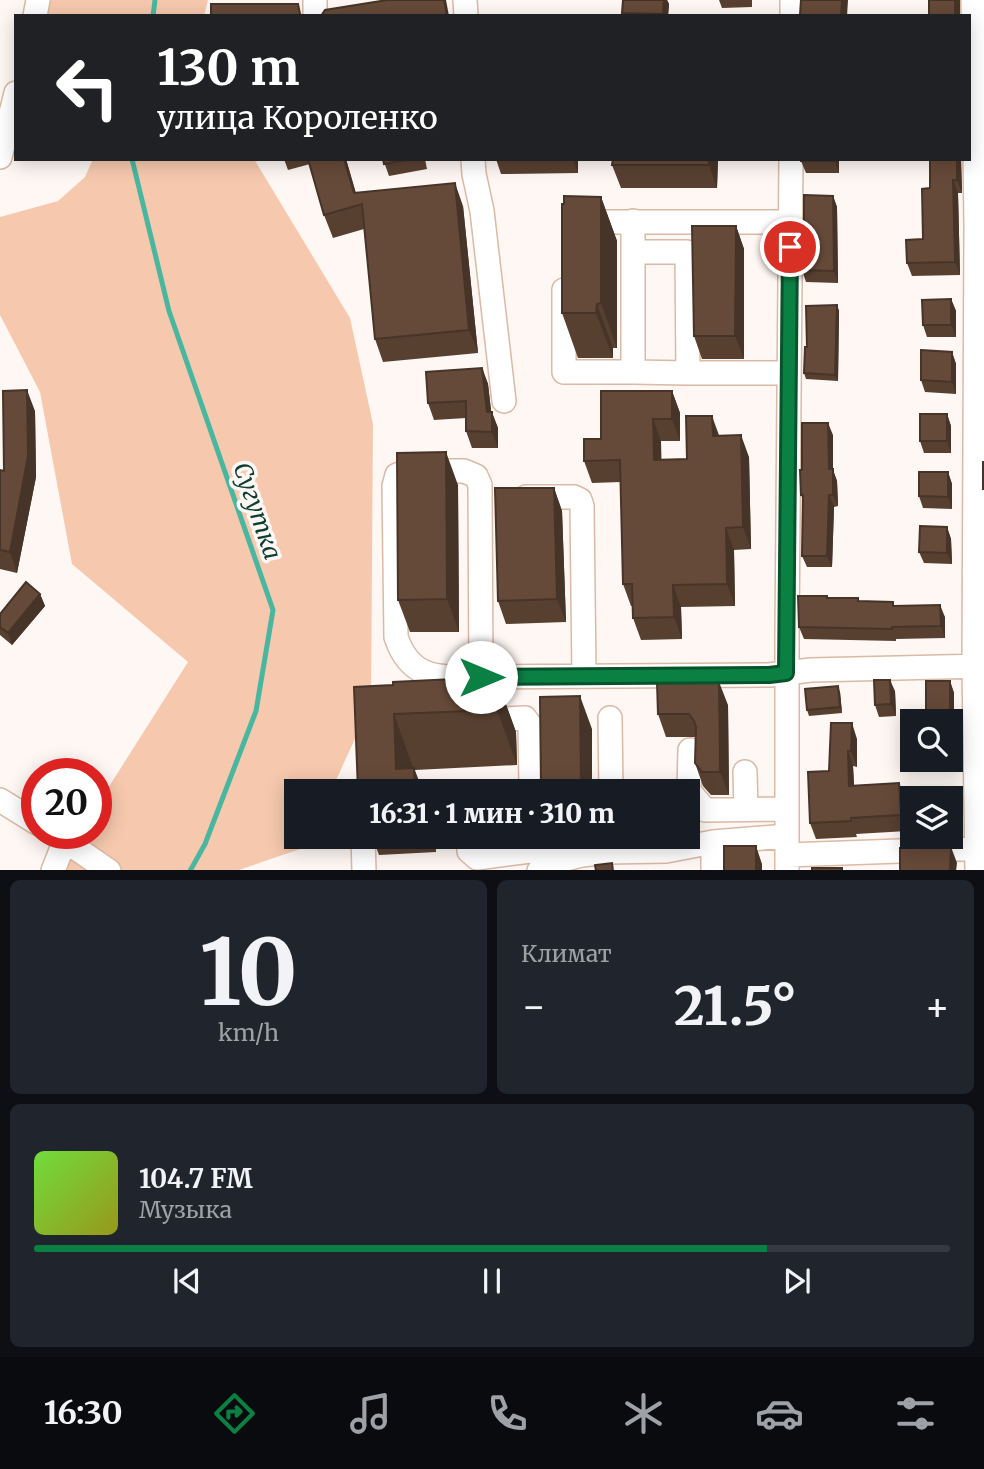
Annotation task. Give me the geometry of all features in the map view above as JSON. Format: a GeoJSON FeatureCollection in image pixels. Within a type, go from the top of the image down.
{"type":"FeatureCollection","features":[{"type":"Feature","properties":{"kind":"street"},"geometry":{"type":"LineString","coordinates":[[700,844],[713,842],[787,854],[979,855],[980,227],[979,96],[973,0]]}},
{"type":"Feature","properties":{"kind":"street"},"geometry":{"type":"LineString","coordinates":[[0,157],[14,101]]}},
{"type":"Feature","properties":{"kind":"street"},"geometry":{"type":"LineString","coordinates":[[473,161],[482,211],[504,401]]}},
{"type":"Feature","properties":{"kind":"street"},"geometry":{"type":"LineString","coordinates":[[787,854],[791,161]]}},
{"type":"Feature","properties":{"kind":"street"},"geometry":{"type":"LineString","coordinates":[[633,221],[633,372]]}},
{"type":"Feature","properties":{"kind":"street"},"geometry":{"type":"LineString","coordinates":[[564,236],[564,222],[790,222]]}},
{"type":"Feature","properties":{"kind":"street"},"geometry":{"type":"LineString","coordinates":[[633,252],[687,252],[688,373]]}},
{"type":"Feature","properties":{"kind":"street"},"geometry":{"type":"LineString","coordinates":[[564,263],[564,372],[789,373]]}},
{"type":"Feature","properties":{"kind":"street"},"geometry":{"type":"LineString","coordinates":[[481,677],[480,485],[476,476],[464,471],[408,471],[397,475],[394,486],[396,637],[400,649],[419,671],[439,677],[481,677],[769,675],[811,670],[979,666]]}},
{"type":"Feature","properties":{"kind":"street"},"geometry":{"type":"LineString","coordinates":[[481,497],[580,500],[584,676]]}},
{"type":"Feature","properties":{"kind":"street"},"geometry":{"type":"LineString","coordinates":[[463,720],[525,718],[530,725],[531,779]]}},
{"type":"Feature","properties":{"kind":"street"},"geometry":{"type":"LineString","coordinates":[[610,718],[611,779]]}},
{"type":"Feature","properties":{"kind":"street"},"geometry":{"type":"LineString","coordinates":[[688,779],[690,750]]}},
{"type":"Feature","properties":{"kind":"street"},"geometry":{"type":"LineString","coordinates":[[746,772],[746,810]]}},
{"type":"Feature","properties":{"kind":"street"},"geometry":{"type":"LineString","coordinates":[[0,800],[21,812]]}},
{"type":"Feature","properties":{"kind":"street"},"geometry":{"type":"LineString","coordinates":[[700,805],[705,810],[787,809]]}},
{"type":"Feature","properties":{"kind":"street"},"geometry":{"type":"LineString","coordinates":[[713,842],[713,870]]}},
{"type":"Feature","properties":{"kind":"street"},"geometry":{"type":"LineString","coordinates":[[53,870],[57,849]]}},
{"type":"Feature","properties":{"kind":"street"},"geometry":{"type":"LineString","coordinates":[[78,849],[109,870]]}},
{"type":"Feature","properties":{"kind":"street"},"geometry":{"type":"LineString","coordinates":[[363,849],[364,870]]}},
{"type":"Feature","properties":{"kind":"street"},"geometry":{"type":"LineString","coordinates":[[469,849],[477,858],[530,851],[577,862]]}},
{"type":"Feature","properties":{"kind":"street"},"geometry":{"type":"LineString","coordinates":[[539,870],[577,862],[599,849]]}},
{"type":"Feature","properties":{"kind":"street"},"geometry":{"type":"LineString","coordinates":[[649,849],[676,849]]}},
{"type":"Feature","properties":{"kind":"shaded area"},"geometry":{"type":"Polygon","coordinates":[[[44,0],[208,0],[204,14],[44,14],[44,0]]]}},
{"type":"Feature","properties":{"kind":"shaded area"},"geometry":{"type":"Polygon","coordinates":[[[92,161],[255,161],[350,318],[373,424],[371,704],[337,779],[284,779],[284,849],[300,849],[239,870],[62,870],[63,860],[70,849],[112,849],[112,782],[188,662],[72,564],[40,392],[0,315],[0,217],[58,201],[85,177],[92,161]]]}},
{"type":"Feature","properties":{"kind":"building"},"geometry":{"type":"Polygon","coordinates":[[[387,0],[444,0],[447,14],[322,14],[325,10],[387,0]]]}},
{"type":"Feature","properties":{"kind":"building"},"geometry":{"type":"Polygon","coordinates":[[[623,0],[664,0],[663,14],[622,13],[623,0]]]}},
{"type":"Feature","properties":{"kind":"building"},"geometry":{"type":"Polygon","coordinates":[[[801,0],[842,0],[841,14],[800,14],[801,0]]]}},
{"type":"Feature","properties":{"kind":"building"},"geometry":{"type":"Polygon","coordinates":[[[929,0],[955,0],[955,14],[929,14],[929,0]]]}},
{"type":"Feature","properties":{"kind":"building"},"geometry":{"type":"Polygon","coordinates":[[[211,4],[298,4],[300,14],[211,14],[211,4]]]}},
{"type":"Feature","properties":{"kind":"building"},"geometry":{"type":"Polygon","coordinates":[[[309,161],[345,161],[354,193],[455,183],[469,330],[375,339],[362,204],[324,215],[309,161]]]}},
{"type":"Feature","properties":{"kind":"building"},"geometry":{"type":"Polygon","coordinates":[[[613,161],[709,161],[709,165],[612,165],[613,161]]]}},
{"type":"Feature","properties":{"kind":"building"},"geometry":{"type":"Polygon","coordinates":[[[930,161],[957,161],[957,180],[953,180],[955,262],[907,263],[906,240],[923,239],[922,189],[930,188],[930,161]]]}},
{"type":"Feature","properties":{"kind":"building"},"geometry":{"type":"Polygon","coordinates":[[[804,195],[833,196],[834,271],[802,270],[804,195]]]}},
{"type":"Feature","properties":{"kind":"building"},"geometry":{"type":"Polygon","coordinates":[[[564,196],[601,197],[601,303],[597,304],[596,313],[562,313],[564,196]]]}},
{"type":"Feature","properties":{"kind":"building"},"geometry":{"type":"Polygon","coordinates":[[[692,226],[736,226],[735,336],[694,336],[692,226]]]}},
{"type":"Feature","properties":{"kind":"building"},"geometry":{"type":"Polygon","coordinates":[[[951,299],[951,325],[923,325],[922,300],[951,299]]]}},
{"type":"Feature","properties":{"kind":"building"},"geometry":{"type":"Polygon","coordinates":[[[837,305],[835,375],[804,373],[807,347],[806,306],[837,305]]]}},
{"type":"Feature","properties":{"kind":"building"},"geometry":{"type":"Polygon","coordinates":[[[921,350],[952,352],[952,382],[921,380],[921,350]]]}},
{"type":"Feature","properties":{"kind":"building"},"geometry":{"type":"Polygon","coordinates":[[[482,368],[487,412],[492,412],[492,432],[466,431],[466,401],[428,403],[426,372],[482,368]]]}},
{"type":"Feature","properties":{"kind":"building"},"geometry":{"type":"Polygon","coordinates":[[[27,390],[28,456],[10,552],[0,550],[0,470],[4,471],[3,391],[27,390]]]}},
{"type":"Feature","properties":{"kind":"building"},"geometry":{"type":"Polygon","coordinates":[[[601,391],[672,391],[672,419],[653,419],[654,460],[687,459],[686,416],[712,416],[713,436],[741,435],[743,527],[726,528],[727,584],[673,585],[674,617],[633,618],[632,584],[623,584],[620,460],[584,461],[584,439],[601,439],[601,391]]]}},
{"type":"Feature","properties":{"kind":"building"},"geometry":{"type":"Polygon","coordinates":[[[920,414],[947,414],[947,441],[920,441],[920,414]]]}},
{"type":"Feature","properties":{"kind":"building"},"geometry":{"type":"Polygon","coordinates":[[[802,423],[828,423],[829,469],[833,469],[833,495],[829,495],[827,556],[802,556],[802,423]]]}},
{"type":"Feature","properties":{"kind":"building"},"geometry":{"type":"Polygon","coordinates":[[[446,452],[447,599],[398,600],[397,453],[446,452]]]}},
{"type":"Feature","properties":{"kind":"building"},"geometry":{"type":"Polygon","coordinates":[[[919,472],[948,472],[948,497],[919,496],[919,472]]]}},
{"type":"Feature","properties":{"kind":"building"},"geometry":{"type":"Polygon","coordinates":[[[495,488],[554,488],[557,599],[498,601],[495,488]]]}},
{"type":"Feature","properties":{"kind":"building"},"geometry":{"type":"Polygon","coordinates":[[[920,526],[947,527],[947,553],[919,552],[920,526]]]}},
{"type":"Feature","properties":{"kind":"building"},"geometry":{"type":"Polygon","coordinates":[[[26,582],[40,594],[8,633],[0,627],[0,614],[26,582]]]}},
{"type":"Feature","properties":{"kind":"building"},"geometry":{"type":"Polygon","coordinates":[[[798,596],[858,598],[858,601],[893,602],[893,606],[940,605],[941,626],[892,629],[799,627],[798,596]]]}},
{"type":"Feature","properties":{"kind":"building"},"geometry":{"type":"Polygon","coordinates":[[[496,677],[497,710],[394,714],[396,769],[414,768],[414,779],[358,779],[354,687],[393,685],[393,682],[496,677]]]}},
{"type":"Feature","properties":{"kind":"building"},"geometry":{"type":"Polygon","coordinates":[[[874,680],[890,680],[891,704],[875,705],[874,680]]]}},
{"type":"Feature","properties":{"kind":"building"},"geometry":{"type":"Polygon","coordinates":[[[926,681],[950,681],[950,709],[926,709],[926,681]]]}},
{"type":"Feature","properties":{"kind":"building"},"geometry":{"type":"Polygon","coordinates":[[[719,682],[720,772],[702,772],[695,763],[694,721],[689,714],[658,714],[657,683],[719,682]]]}},
{"type":"Feature","properties":{"kind":"building"},"geometry":{"type":"Polygon","coordinates":[[[838,686],[840,707],[807,710],[805,689],[838,686]]]}},
{"type":"Feature","properties":{"kind":"building"},"geometry":{"type":"Polygon","coordinates":[[[580,696],[581,779],[541,779],[540,697],[580,696]]]}},
{"type":"Feature","properties":{"kind":"building"},"geometry":{"type":"Polygon","coordinates":[[[831,723],[852,723],[851,751],[848,751],[849,786],[899,783],[900,815],[810,823],[808,772],[829,771],[831,723]]]}},
{"type":"Feature","properties":{"kind":"building"},"geometry":{"type":"Polygon","coordinates":[[[724,846],[756,846],[756,870],[724,870],[724,846]]]}},
{"type":"Feature","properties":{"kind":"building"},"geometry":{"type":"Polygon","coordinates":[[[900,849],[951,849],[950,870],[900,870],[900,849]]]}},
{"type":"Feature","properties":{"kind":"building"},"geometry":{"type":"Polygon","coordinates":[[[612,863],[613,870],[596,870],[595,865],[612,863]]]}},
{"type":"Feature","properties":{"kind":"building"},"geometry":{"type":"Polygon","coordinates":[[[812,868],[842,868],[842,870],[812,868]]]}},
{"type":"Feature","properties":{"kind":"waterway","name":"Сугутка"},"geometry":{"type":"LineString","coordinates":[[153,14],[155,0]]}},
{"type":"Feature","properties":{"kind":"waterway","name":"Сугутка"},"geometry":{"type":"LineString","coordinates":[[132,161],[169,311],[273,610],[256,711],[205,844],[191,870]]}},
{"type":"Feature","properties":{"kind":"route"},"geometry":{"type":"LineString","coordinates":[[481,677],[786,673],[790,247]]}}]}
